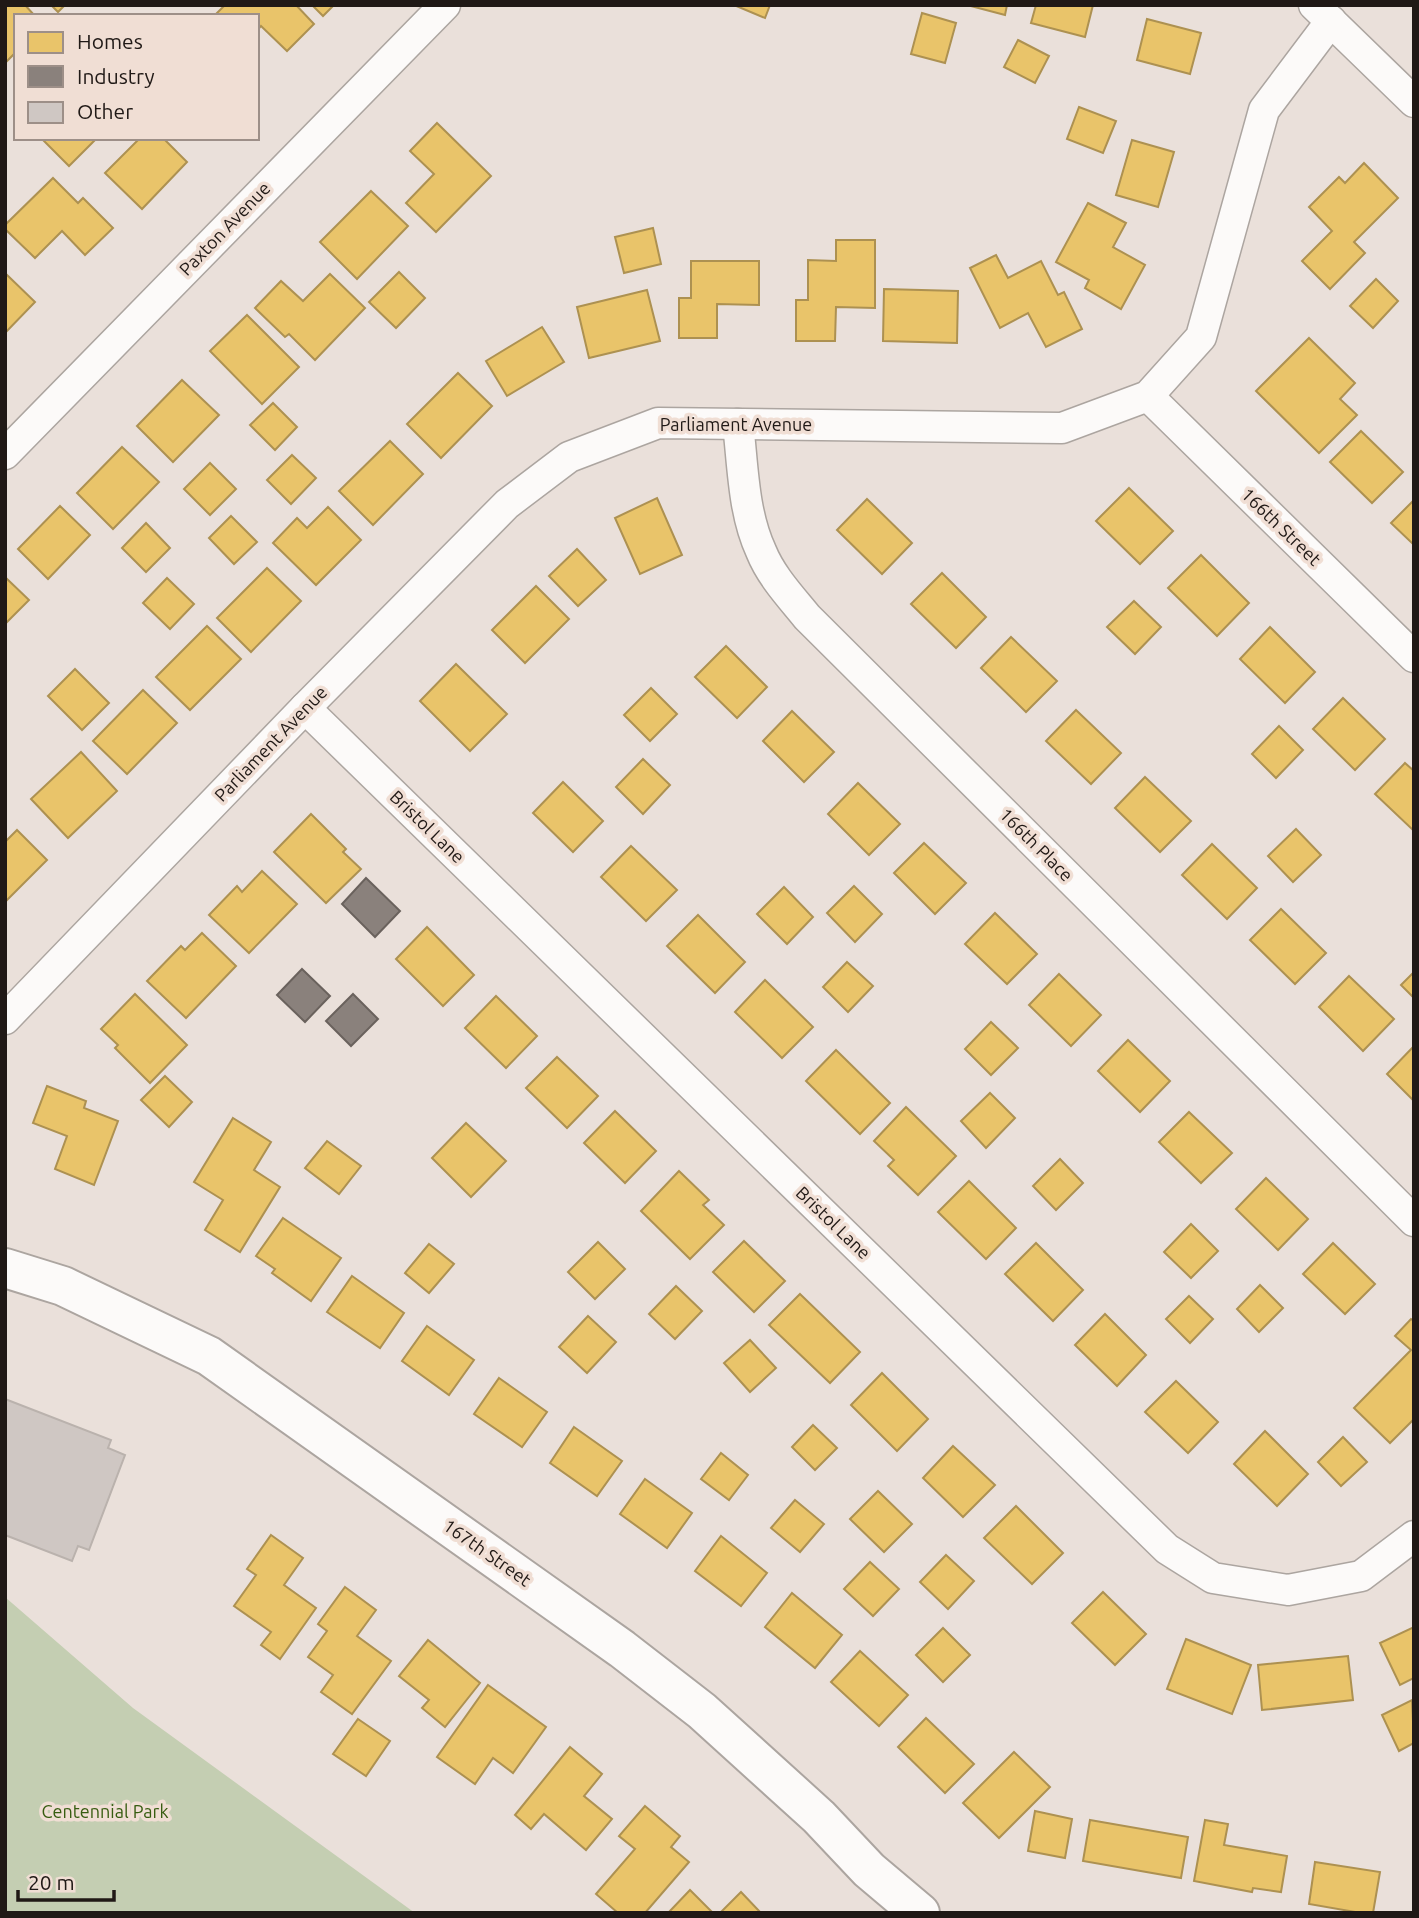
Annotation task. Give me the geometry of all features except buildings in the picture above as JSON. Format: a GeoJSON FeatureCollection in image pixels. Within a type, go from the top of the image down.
{"type":"FeatureCollection","features":[{"type":"Feature","properties":{"kind":"street","name":"Paxton Avenue"},"geometry":{"type":"LineString","coordinates":[[5,454],[445,5]]}},
{"type":"Feature","properties":{"kind":"street"},"geometry":{"type":"LineString","coordinates":[[1323,13],[1414,102]]}},
{"type":"Feature","properties":{"kind":"street","name":"Parliament Avenue"},"geometry":{"type":"LineString","coordinates":[[5,1019],[305,708],[507,505],[569,457],[658,423],[1062,428],[1148,396],[1201,337],[1264,110],[1323,13]]}},
{"type":"Feature","properties":{"kind":"street","name":"166th Street"},"geometry":{"type":"LineString","coordinates":[[1148,396],[1414,657]]}},
{"type":"Feature","properties":{"kind":"street","name":"166th Place"},"geometry":{"type":"LineString","coordinates":[[738,424],[750,521],[761,552],[777,580],[807,617],[1414,1221]]}},
{"type":"Feature","properties":{"kind":"street","name":"Bristol Lane"},"geometry":{"type":"LineString","coordinates":[[305,708],[1167,1549],[1213,1578],[1288,1590],[1361,1576],[1414,1536]]}},
{"type":"Feature","properties":{"kind":"street","name":"167th Street"},"geometry":{"type":"LineString","coordinates":[[5,1268],[64,1286],[209,1356],[622,1648],[702,1711],[819,1817],[869,1870],[920,1913]]}},
{"type":"Feature","properties":{"kind":"green space","name":"Centennial Park"},"geometry":{"type":"Polygon","coordinates":[[[5,1597],[133,1708],[415,1913],[5,1913],[5,1597]]]}}]}
